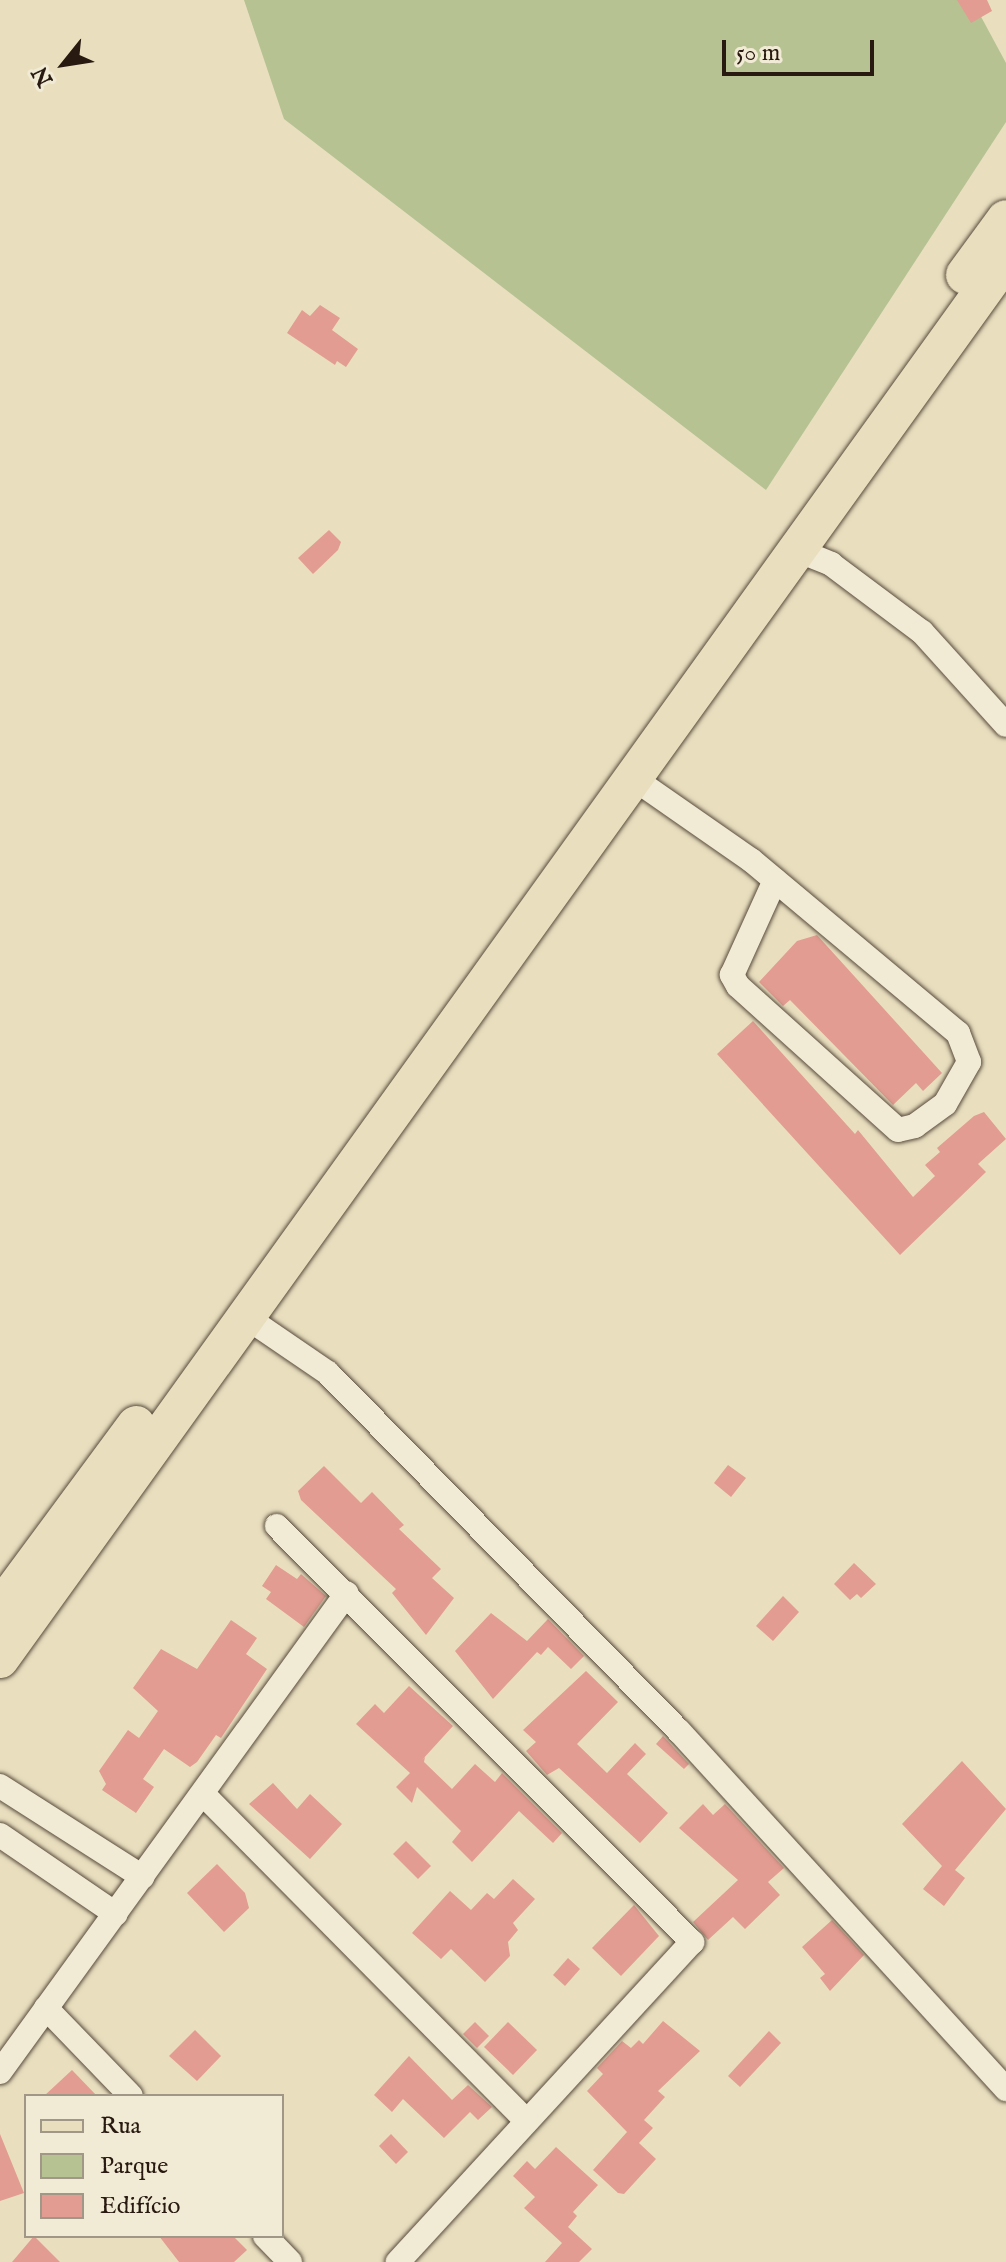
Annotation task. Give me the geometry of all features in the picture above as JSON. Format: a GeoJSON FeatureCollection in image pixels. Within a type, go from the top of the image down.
{"type":"FeatureCollection","features":[{"type":"Feature","properties":{"kind":"main road"},"geometry":{"type":"LineString","coordinates":[[0,1609],[233,1294],[1006,219]]}},
{"type":"Feature","properties":{"kind":"main road"},"geometry":{"type":"LineString","coordinates":[[0,1659],[1006,259]]}},
{"type":"Feature","properties":{"kind":"street"},"geometry":{"type":"LineString","coordinates":[[797,550],[831,564],[922,632],[1006,725]]}},
{"type":"Feature","properties":{"kind":"street"},"geometry":{"type":"LineString","coordinates":[[633,778],[775,880],[958,1033],[969,1062],[945,1104],[915,1126],[898,1130],[738,986],[732,975],[775,880]]}},
{"type":"Feature","properties":{"kind":"street"},"geometry":{"type":"LineString","coordinates":[[246,1317],[328,1373],[679,1731],[1006,2089]]}},
{"type":"Feature","properties":{"kind":"street"},"geometry":{"type":"LineString","coordinates":[[277,1526],[692,1942],[398,2262]]}},
{"type":"Feature","properties":{"kind":"street"},"geometry":{"type":"LineString","coordinates":[[0,2072],[347,1593]]}},
{"type":"Feature","properties":{"kind":"street"},"geometry":{"type":"LineString","coordinates":[[0,1786],[143,1877]]}},
{"type":"Feature","properties":{"kind":"street"},"geometry":{"type":"LineString","coordinates":[[203,1794],[527,2121]]}},
{"type":"Feature","properties":{"kind":"street"},"geometry":{"type":"LineString","coordinates":[[39,1811],[9,1841],[116,1914]]}},
{"type":"Feature","properties":{"kind":"street"},"geometry":{"type":"LineString","coordinates":[[46,2008],[129,2094]]}},
{"type":"Feature","properties":{"kind":"street"},"geometry":{"type":"LineString","coordinates":[[267,2238],[290,2262]]}},
{"type":"Feature","properties":{"kind":"green space"},"geometry":{"type":"Polygon","coordinates":[[[244,0],[972,0],[1006,63],[1006,122],[766,490],[284,119],[244,0]]]}},
{"type":"Feature","properties":{"kind":"building"},"geometry":{"type":"Polygon","coordinates":[[[957,0],[987,0],[992,11],[971,23],[957,0]]]}},
{"type":"Feature","properties":{"kind":"building"},"geometry":{"type":"Polygon","coordinates":[[[320,305],[340,318],[332,330],[358,349],[346,367],[337,361],[335,365],[287,333],[302,310],[310,316],[320,305]]]}},
{"type":"Feature","properties":{"kind":"building"},"geometry":{"type":"Polygon","coordinates":[[[329,530],[341,542],[338,550],[313,574],[298,558],[329,530]]]}},
{"type":"Feature","properties":{"kind":"building"},"geometry":{"type":"Polygon","coordinates":[[[817,935],[942,1073],[923,1091],[916,1083],[893,1105],[790,1000],[783,1006],[759,982],[797,941],[817,935]]]}},
{"type":"Feature","properties":{"kind":"building"},"geometry":{"type":"Polygon","coordinates":[[[753,1021],[855,1134],[858,1130],[913,1197],[935,1176],[925,1165],[940,1152],[937,1148],[974,1116],[984,1112],[1006,1139],[978,1164],[986,1172],[900,1255],[717,1054],[753,1021]]]}},
{"type":"Feature","properties":{"kind":"building"},"geometry":{"type":"Polygon","coordinates":[[[728,1465],[746,1478],[731,1497],[714,1483],[728,1465]]]}},
{"type":"Feature","properties":{"kind":"building"},"geometry":{"type":"Polygon","coordinates":[[[324,1466],[361,1503],[372,1492],[404,1525],[399,1529],[441,1569],[432,1578],[454,1598],[426,1635],[392,1593],[396,1589],[301,1500],[298,1491],[324,1466]]]}},
{"type":"Feature","properties":{"kind":"building"},"geometry":{"type":"Polygon","coordinates":[[[854,1563],[876,1584],[861,1598],[857,1594],[850,1600],[834,1584],[854,1563]]]}},
{"type":"Feature","properties":{"kind":"building"},"geometry":{"type":"Polygon","coordinates":[[[276,1565],[297,1579],[301,1574],[326,1596],[304,1627],[266,1599],[271,1592],[262,1586],[276,1565]]]}},
{"type":"Feature","properties":{"kind":"building"},"geometry":{"type":"Polygon","coordinates":[[[783,1596],[799,1612],[773,1641],[756,1626],[783,1596]]]}},
{"type":"Feature","properties":{"kind":"building"},"geometry":{"type":"Polygon","coordinates":[[[491,1613],[527,1641],[548,1619],[584,1656],[571,1669],[548,1647],[541,1655],[537,1652],[493,1699],[455,1651],[491,1613]]]}},
{"type":"Feature","properties":{"kind":"building"},"geometry":{"type":"Polygon","coordinates":[[[231,1620],[257,1638],[246,1654],[267,1669],[221,1738],[216,1735],[197,1762],[190,1767],[164,1749],[143,1779],[154,1787],[136,1813],[102,1790],[106,1784],[99,1771],[128,1730],[139,1738],[158,1711],[133,1688],[161,1649],[197,1669],[231,1620]]]}},
{"type":"Feature","properties":{"kind":"building"},"geometry":{"type":"Polygon","coordinates":[[[586,1671],[618,1702],[577,1744],[607,1773],[635,1743],[646,1754],[627,1774],[668,1813],[640,1843],[559,1768],[547,1775],[526,1751],[536,1742],[523,1730],[586,1671]]]}},
{"type":"Feature","properties":{"kind":"building"},"geometry":{"type":"Polygon","coordinates":[[[409,1686],[453,1726],[422,1760],[425,1757],[424,1762],[452,1789],[475,1764],[495,1782],[502,1773],[562,1833],[553,1843],[519,1811],[472,1862],[452,1842],[461,1831],[417,1787],[412,1803],[396,1787],[410,1773],[356,1724],[375,1704],[384,1713],[409,1686]]]}},
{"type":"Feature","properties":{"kind":"building"},"geometry":{"type":"Polygon","coordinates":[[[663,1736],[689,1764],[684,1769],[656,1744],[663,1736]]]}},
{"type":"Feature","properties":{"kind":"building"},"geometry":{"type":"Polygon","coordinates":[[[962,1761],[1006,1809],[955,1870],[965,1878],[944,1906],[923,1889],[942,1866],[902,1824],[962,1761]]]}},
{"type":"Feature","properties":{"kind":"building"},"geometry":{"type":"Polygon","coordinates":[[[273,1783],[297,1809],[310,1794],[342,1824],[310,1859],[249,1804],[273,1783]]]}},
{"type":"Feature","properties":{"kind":"building"},"geometry":{"type":"Polygon","coordinates":[[[703,1804],[713,1815],[725,1804],[784,1868],[768,1882],[780,1895],[745,1929],[733,1917],[708,1940],[693,1922],[738,1880],[679,1828],[703,1804]]]}},
{"type":"Feature","properties":{"kind":"building"},"geometry":{"type":"Polygon","coordinates":[[[406,1841],[431,1866],[418,1879],[393,1854],[406,1841]]]}},
{"type":"Feature","properties":{"kind":"building"},"geometry":{"type":"Polygon","coordinates":[[[217,1864],[245,1893],[249,1908],[224,1932],[187,1893],[217,1864]]]}},
{"type":"Feature","properties":{"kind":"building"},"geometry":{"type":"Polygon","coordinates":[[[513,1879],[535,1899],[513,1923],[518,1930],[508,1942],[510,1956],[485,1982],[451,1949],[441,1959],[412,1933],[450,1891],[471,1910],[487,1893],[494,1899],[513,1879]]]}},
{"type":"Feature","properties":{"kind":"building"},"geometry":{"type":"Polygon","coordinates":[[[634,1905],[659,1936],[621,1976],[592,1948],[634,1905]]]}},
{"type":"Feature","properties":{"kind":"building"},"geometry":{"type":"Polygon","coordinates":[[[832,1920],[864,1955],[830,1991],[820,1978],[825,1974],[802,1947],[832,1920]]]}},
{"type":"Feature","properties":{"kind":"building"},"geometry":{"type":"Polygon","coordinates":[[[568,1958],[580,1969],[565,1986],[553,1975],[568,1958]]]}},
{"type":"Feature","properties":{"kind":"building"},"geometry":{"type":"Polygon","coordinates":[[[663,2021],[700,2051],[658,2091],[665,2097],[644,2120],[653,2128],[639,2143],[656,2159],[624,2194],[618,2193],[593,2170],[627,2132],[587,2091],[603,2074],[597,2068],[622,2041],[631,2048],[639,2040],[643,2044],[663,2021]]]}},
{"type":"Feature","properties":{"kind":"building"},"geometry":{"type":"Polygon","coordinates":[[[475,2022],[489,2036],[477,2048],[463,2034],[475,2022]]]}},
{"type":"Feature","properties":{"kind":"building"},"geometry":{"type":"Polygon","coordinates":[[[508,2022],[537,2050],[513,2075],[484,2047],[508,2022]]]}},
{"type":"Feature","properties":{"kind":"building"},"geometry":{"type":"Polygon","coordinates":[[[195,2030],[221,2056],[197,2081],[169,2056],[195,2030]]]}},
{"type":"Feature","properties":{"kind":"building"},"geometry":{"type":"Polygon","coordinates":[[[769,2031],[781,2043],[740,2087],[728,2076],[769,2031]]]}},
{"type":"Feature","properties":{"kind":"building"},"geometry":{"type":"Polygon","coordinates":[[[409,2056],[452,2100],[468,2085],[492,2107],[478,2120],[470,2112],[444,2138],[403,2099],[392,2112],[374,2095],[409,2056]]]}},
{"type":"Feature","properties":{"kind":"building"},"geometry":{"type":"Polygon","coordinates":[[[72,2070],[95,2094],[46,2094],[72,2070]]]}},
{"type":"Feature","properties":{"kind":"building"},"geometry":{"type":"Polygon","coordinates":[[[0,2134],[24,2193],[0,2201],[0,2134]]]}},
{"type":"Feature","properties":{"kind":"building"},"geometry":{"type":"Polygon","coordinates":[[[391,2134],[408,2152],[396,2164],[379,2146],[391,2134]]]}},
{"type":"Feature","properties":{"kind":"building"},"geometry":{"type":"Polygon","coordinates":[[[556,2147],[598,2185],[573,2212],[577,2216],[568,2227],[592,2249],[579,2262],[545,2262],[562,2243],[524,2208],[535,2197],[513,2176],[527,2161],[535,2169],[556,2147]]]}},
{"type":"Feature","properties":{"kind":"building"},"geometry":{"type":"Polygon","coordinates":[[[32,2238],[36,2238],[60,2262],[12,2262],[32,2238]]]}},
{"type":"Feature","properties":{"kind":"building"},"geometry":{"type":"Polygon","coordinates":[[[161,2238],[235,2238],[247,2250],[234,2262],[179,2262],[161,2238]]]}}]}
